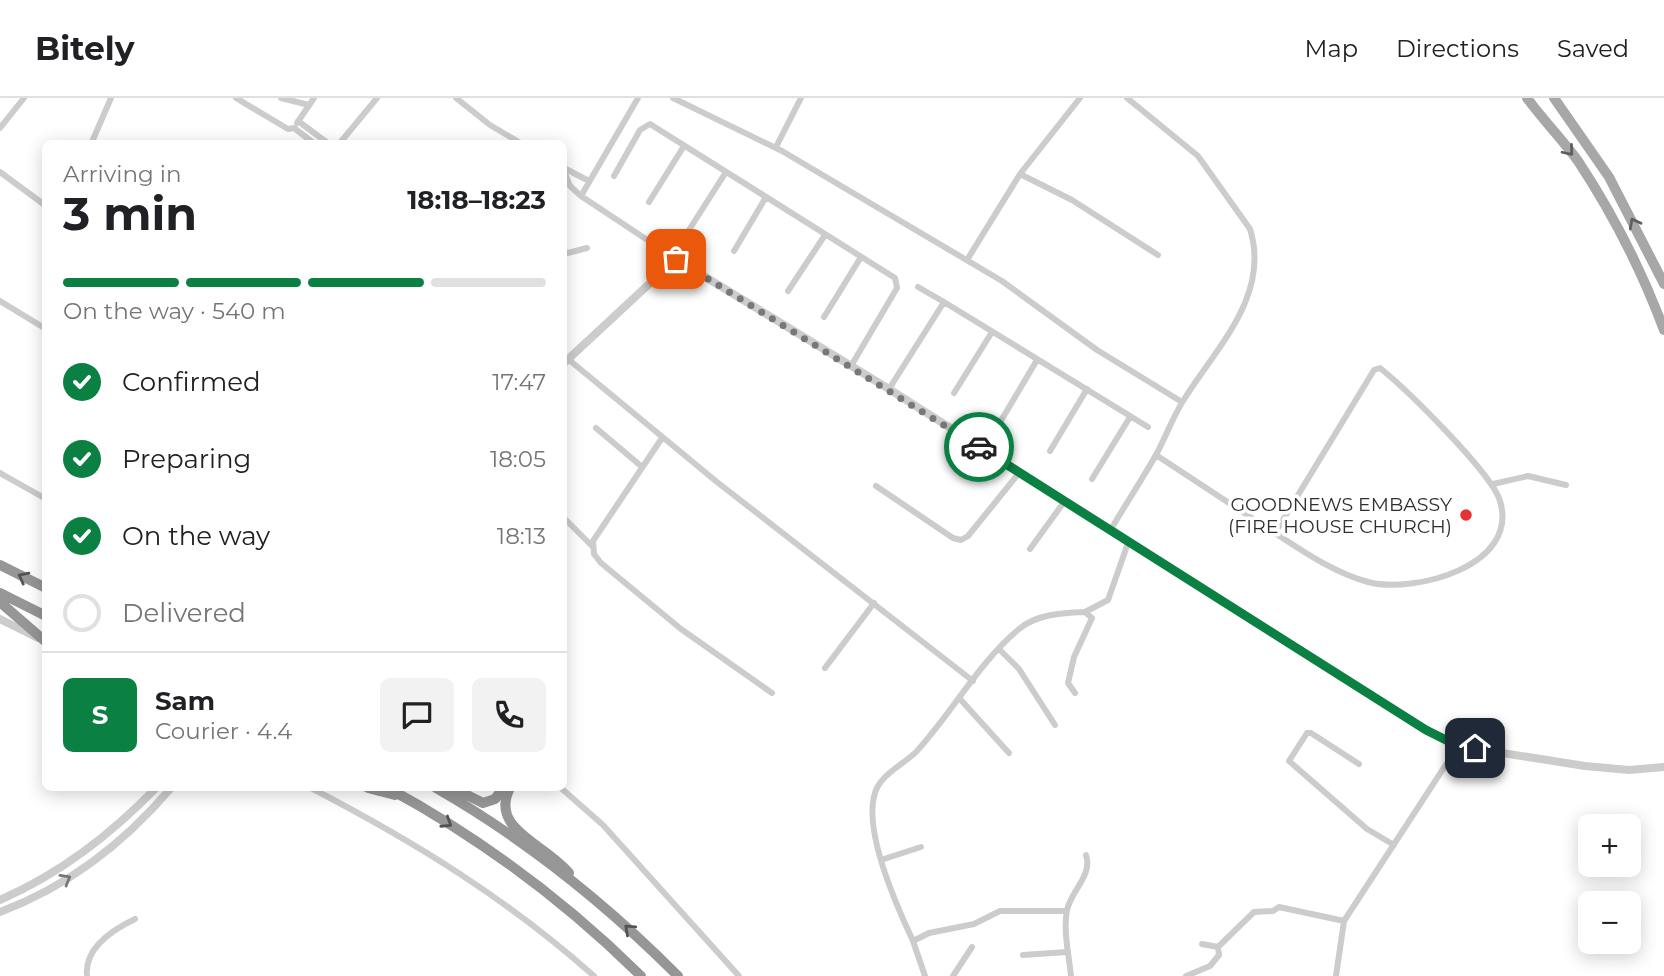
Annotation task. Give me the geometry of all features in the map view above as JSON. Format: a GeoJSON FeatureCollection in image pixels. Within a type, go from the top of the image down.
{"type":"FeatureCollection","features":[{"type":"Feature","properties":{"kind":"highway"},"geometry":{"type":"LineString","coordinates":[[0,565],[42,586]]}},
{"type":"Feature","properties":{"kind":"highway"},"geometry":{"type":"LineString","coordinates":[[0,593],[42,614]]}},
{"type":"Feature","properties":{"kind":"highway"},"geometry":{"type":"LineString","coordinates":[[0,602],[42,639]]}},
{"type":"Feature","properties":{"kind":"highway"},"geometry":{"type":"LineString","coordinates":[[379,791],[411,800]]}},
{"type":"Feature","properties":{"kind":"highway"},"geometry":{"type":"LineString","coordinates":[[394,791],[542,890],[641,976]]}},
{"type":"Feature","properties":{"kind":"highway"},"geometry":{"type":"LineString","coordinates":[[441,791],[498,827],[582,888],[678,976]]}},
{"type":"Feature","properties":{"kind":"highway"},"geometry":{"type":"LineString","coordinates":[[459,791],[483,803],[495,799],[501,791]]}},
{"type":"Feature","properties":{"kind":"highway"},"geometry":{"type":"LineString","coordinates":[[509,791],[504,807],[508,821],[558,860],[582,888]]}},
{"type":"Feature","properties":{"kind":"main road"},"geometry":{"type":"LineString","coordinates":[[1527,98],[1576,159],[1608,212],[1645,284],[1664,330]]}},
{"type":"Feature","properties":{"kind":"main road"},"geometry":{"type":"LineString","coordinates":[[1554,98],[1609,177],[1664,284]]}},
{"type":"Feature","properties":{"kind":"street"},"geometry":{"type":"LineString","coordinates":[[0,128],[24,98]]}},
{"type":"Feature","properties":{"kind":"street"},"geometry":{"type":"LineString","coordinates":[[93,140],[111,98]]}},
{"type":"Feature","properties":{"kind":"street"},"geometry":{"type":"LineString","coordinates":[[236,98],[288,130],[296,124],[311,101],[281,98]]}},
{"type":"Feature","properties":{"kind":"street"},"geometry":{"type":"LineString","coordinates":[[344,140],[377,98]]}},
{"type":"Feature","properties":{"kind":"street"},"geometry":{"type":"LineString","coordinates":[[456,98],[490,125],[515,140]]}},
{"type":"Feature","properties":{"kind":"street"},"geometry":{"type":"LineString","coordinates":[[581,196],[638,98]]}},
{"type":"Feature","properties":{"kind":"street"},"geometry":{"type":"LineString","coordinates":[[673,98],[776,147],[967,260],[1002,281],[1097,350],[1182,402]]}},
{"type":"Feature","properties":{"kind":"street"},"geometry":{"type":"LineString","coordinates":[[776,147],[802,98]]}},
{"type":"Feature","properties":{"kind":"street"},"geometry":{"type":"LineString","coordinates":[[967,260],[1020,174],[1080,98]]}},
{"type":"Feature","properties":{"kind":"street"},"geometry":{"type":"LineString","coordinates":[[1110,531],[1156,454],[1182,402],[1234,330],[1243,310],[1254,264],[1254,243],[1241,213],[1198,156],[1127,98]]}},
{"type":"Feature","properties":{"kind":"street"},"geometry":{"type":"LineString","coordinates":[[296,124],[310,140]]}},
{"type":"Feature","properties":{"kind":"street"},"geometry":{"type":"LineString","coordinates":[[296,124],[322,140]]}},
{"type":"Feature","properties":{"kind":"street"},"geometry":{"type":"LineString","coordinates":[[614,176],[645,125],[650,124],[898,283],[851,366]]}},
{"type":"Feature","properties":{"kind":"street"},"geometry":{"type":"LineString","coordinates":[[649,202],[684,146]]}},
{"type":"Feature","properties":{"kind":"street"},"geometry":{"type":"LineString","coordinates":[[567,171],[589,181]]}},
{"type":"Feature","properties":{"kind":"street"},"geometry":{"type":"LineString","coordinates":[[0,172],[42,203]]}},
{"type":"Feature","properties":{"kind":"street"},"geometry":{"type":"LineString","coordinates":[[690,230],[726,172]]}},
{"type":"Feature","properties":{"kind":"street"},"geometry":{"type":"LineString","coordinates":[[1020,174],[1072,200],[1158,255]]}},
{"type":"Feature","properties":{"kind":"street"},"geometry":{"type":"LineString","coordinates":[[567,178],[570,186],[581,196],[676,259],[889,389],[1426,730],[1458,746],[1584,766],[1629,770],[1664,768]]}},
{"type":"Feature","properties":{"kind":"street"},"geometry":{"type":"LineString","coordinates":[[734,251],[766,197]]}},
{"type":"Feature","properties":{"kind":"street"},"geometry":{"type":"LineString","coordinates":[[788,291],[825,234]]}},
{"type":"Feature","properties":{"kind":"street"},"geometry":{"type":"LineString","coordinates":[[567,253],[587,248]]}},
{"type":"Feature","properties":{"kind":"street"},"geometry":{"type":"LineString","coordinates":[[824,317],[861,257]]}},
{"type":"Feature","properties":{"kind":"street"},"geometry":{"type":"LineString","coordinates":[[567,360],[676,259]]}},
{"type":"Feature","properties":{"kind":"street"},"geometry":{"type":"LineString","coordinates":[[918,287],[1148,427]]}},
{"type":"Feature","properties":{"kind":"street"},"geometry":{"type":"LineString","coordinates":[[0,301],[42,327]]}},
{"type":"Feature","properties":{"kind":"street"},"geometry":{"type":"LineString","coordinates":[[889,389],[944,302]]}},
{"type":"Feature","properties":{"kind":"street"},"geometry":{"type":"LineString","coordinates":[[954,393],[992,332]]}},
{"type":"Feature","properties":{"kind":"street"},"geometry":{"type":"LineString","coordinates":[[1002,419],[1037,360]]}},
{"type":"Feature","properties":{"kind":"street"},"geometry":{"type":"LineString","coordinates":[[567,362],[973,681]]}},
{"type":"Feature","properties":{"kind":"street"},"geometry":{"type":"LineString","coordinates":[[1156,454],[1275,533],[1328,566],[1370,583],[1412,583],[1471,567],[1496,541],[1502,523],[1501,505],[1493,484],[1411,396],[1380,368],[1374,370],[1275,533]]}},
{"type":"Feature","properties":{"kind":"street"},"geometry":{"type":"LineString","coordinates":[[1050,451],[1087,389]]}},
{"type":"Feature","properties":{"kind":"street"},"geometry":{"type":"LineString","coordinates":[[1092,479],[1130,416]]}},
{"type":"Feature","properties":{"kind":"street"},"geometry":{"type":"LineString","coordinates":[[596,428],[641,466]]}},
{"type":"Feature","properties":{"kind":"street"},"geometry":{"type":"LineString","coordinates":[[592,546],[641,466],[662,438]]}},
{"type":"Feature","properties":{"kind":"street"},"geometry":{"type":"LineString","coordinates":[[0,473],[42,497]]}},
{"type":"Feature","properties":{"kind":"street"},"geometry":{"type":"LineString","coordinates":[[876,486],[953,538],[961,540],[968,536],[1020,473]]}},
{"type":"Feature","properties":{"kind":"street"},"geometry":{"type":"LineString","coordinates":[[1493,484],[1528,476],[1566,485]]}},
{"type":"Feature","properties":{"kind":"street"},"geometry":{"type":"LineString","coordinates":[[1030,549],[1064,502]]}},
{"type":"Feature","properties":{"kind":"street"},"geometry":{"type":"LineString","coordinates":[[567,520],[592,546],[601,563],[681,629],[772,693]]}},
{"type":"Feature","properties":{"kind":"street"},"geometry":{"type":"LineString","coordinates":[[925,976],[887,882],[877,841],[875,793],[883,780],[914,754],[1020,628],[1033,621],[1085,612],[1108,600],[1128,543]]}},
{"type":"Feature","properties":{"kind":"street"},"geometry":{"type":"LineString","coordinates":[[825,668],[874,603]]}},
{"type":"Feature","properties":{"kind":"street"},"geometry":{"type":"LineString","coordinates":[[1075,693],[1068,682],[1074,657],[1092,618],[1085,612]]}},
{"type":"Feature","properties":{"kind":"street"},"geometry":{"type":"LineString","coordinates":[[0,619],[42,640]]}},
{"type":"Feature","properties":{"kind":"street"},"geometry":{"type":"LineString","coordinates":[[1000,650],[1019,669],[1055,725]]}},
{"type":"Feature","properties":{"kind":"street"},"geometry":{"type":"LineString","coordinates":[[960,699],[1009,753]]}},
{"type":"Feature","properties":{"kind":"street"},"geometry":{"type":"LineString","coordinates":[[1359,764],[1311,733],[1307,733],[1289,761],[1367,829],[1394,845]]}},
{"type":"Feature","properties":{"kind":"street"},"geometry":{"type":"LineString","coordinates":[[1336,976],[1344,921],[1458,746]]}},
{"type":"Feature","properties":{"kind":"street"},"geometry":{"type":"LineString","coordinates":[[0,900],[45,879],[79,857],[153,791]]}},
{"type":"Feature","properties":{"kind":"street"},"geometry":{"type":"LineString","coordinates":[[3,911],[83,869],[129,831],[168,791]]}},
{"type":"Feature","properties":{"kind":"street"},"geometry":{"type":"LineString","coordinates":[[316,791],[460,871],[529,921],[594,976]]}},
{"type":"Feature","properties":{"kind":"street"},"geometry":{"type":"LineString","coordinates":[[564,791],[603,825],[739,976]]}},
{"type":"Feature","properties":{"kind":"street"},"geometry":{"type":"LineString","coordinates":[[881,860],[921,847]]}},
{"type":"Feature","properties":{"kind":"street"},"geometry":{"type":"LineString","coordinates":[[1072,976],[1067,951],[1066,911],[1076,887],[1085,875],[1089,862],[1086,855]]}},
{"type":"Feature","properties":{"kind":"street"},"geometry":{"type":"LineString","coordinates":[[1218,947],[1254,912],[1279,907],[1344,921]]}},
{"type":"Feature","properties":{"kind":"street"},"geometry":{"type":"LineString","coordinates":[[913,941],[929,933],[974,924],[1000,911],[1066,911]]}},
{"type":"Feature","properties":{"kind":"street"},"geometry":{"type":"LineString","coordinates":[[87,976],[85,963],[98,943],[135,919]]}},
{"type":"Feature","properties":{"kind":"street"},"geometry":{"type":"LineString","coordinates":[[1202,944],[1218,947]]}},
{"type":"Feature","properties":{"kind":"street"},"geometry":{"type":"LineString","coordinates":[[953,976],[972,947]]}},
{"type":"Feature","properties":{"kind":"street"},"geometry":{"type":"LineString","coordinates":[[1186,976],[1210,966],[1219,955],[1218,947]]}},
{"type":"Feature","properties":{"kind":"street"},"geometry":{"type":"LineString","coordinates":[[1023,955],[1067,951]]}},
{"type":"Feature","properties":{"kind":"way so far"},"geometry":{"type":"LineString","coordinates":[[676,259],[979,447]]}},
{"type":"Feature","properties":{"kind":"place","name":"GOODNEWS EMBASSY (FIRE HOUSE CHURCH)"},"geometry":{"type":"Point","coordinates":[1466,515]}},
{"type":"Feature","properties":{"kind":"route"},"geometry":{"type":"LineString","coordinates":[[979,447],[1426,730],[1458,746],[1475,748]]}}]}
